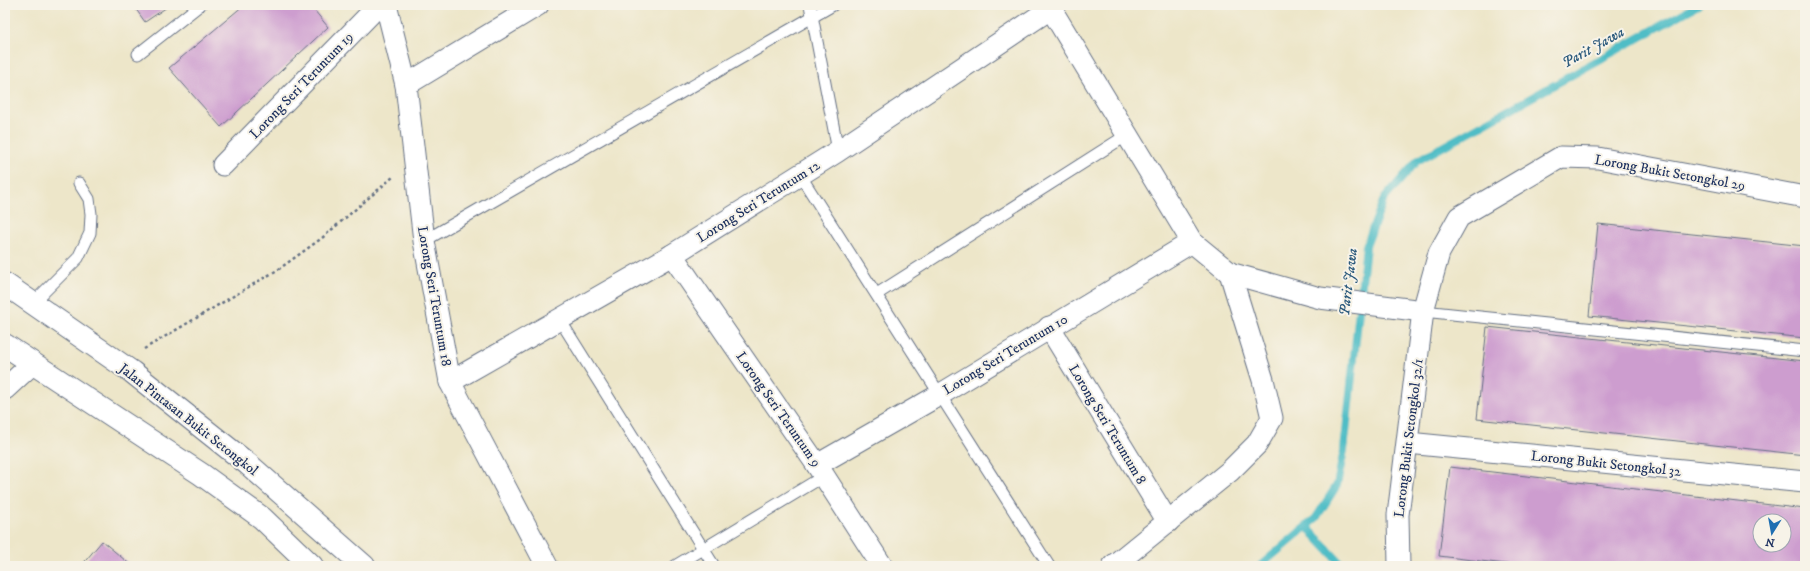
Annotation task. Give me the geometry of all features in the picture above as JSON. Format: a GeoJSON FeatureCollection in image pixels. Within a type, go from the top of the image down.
{"type":"FeatureCollection","features":[{"type":"Feature","properties":{"kind":"main road","name":"Jalan Pintasan Bukit Setongkol"},"geometry":{"type":"LineString","coordinates":[[5,284],[119,363],[248,464],[364,566]]}},
{"type":"Feature","properties":{"kind":"main road"},"geometry":{"type":"LineString","coordinates":[[5,345],[201,474],[262,518],[312,566]]}},
{"type":"Feature","properties":{"kind":"street","name":"Lorong Seri Teruntum 19"},"geometry":{"type":"LineString","coordinates":[[223,165],[379,5]]}},
{"type":"Feature","properties":{"kind":"street","name":"Lorong Seri Teruntum 18"},"geometry":{"type":"LineString","coordinates":[[386,5],[406,85],[424,242],[450,382],[547,566]]}},
{"type":"Feature","properties":{"kind":"street"},"geometry":{"type":"LineString","coordinates":[[406,85],[535,6]]}},
{"type":"Feature","properties":{"kind":"street"},"geometry":{"type":"LineString","coordinates":[[1052,6],[1127,135],[1192,242],[1230,274],[1320,298],[1423,311]]}},
{"type":"Feature","properties":{"kind":"street","name":"Lorong Seri Teruntum 12"},"geometry":{"type":"LineString","coordinates":[[450,382],[672,255],[838,151],[1052,6]]}},
{"type":"Feature","properties":{"kind":"street","name":"Lorong Bukit Setongkol 29"},"geometry":{"type":"LineString","coordinates":[[1423,311],[1439,253],[1459,217],[1561,157],[1598,158],[1805,197]]}},
{"type":"Feature","properties":{"kind":"street","name":"Lorong Seri Teruntum 10"},"geometry":{"type":"LineString","coordinates":[[821,471],[1049,327],[1192,242]]}},
{"type":"Feature","properties":{"kind":"street","name":"Lorong Seri Teruntum 9"},"geometry":{"type":"LineString","coordinates":[[672,255],[821,471],[882,566]]}},
{"type":"Feature","properties":{"kind":"street"},"geometry":{"type":"LineString","coordinates":[[1113,566],[1230,471],[1257,444],[1272,418],[1230,274]]}},
{"type":"Feature","properties":{"kind":"street","name":"Lorong Bukit Setongkol 32/1"},"geometry":{"type":"LineString","coordinates":[[1399,566],[1398,515],[1423,311]]}},
{"type":"Feature","properties":{"kind":"street","name":"Lorong Seri Teruntum 8"},"geometry":{"type":"LineString","coordinates":[[1049,327],[1168,522]]}},
{"type":"Feature","properties":{"kind":"street"},"geometry":{"type":"LineString","coordinates":[[5,389],[32,364]]}},
{"type":"Feature","properties":{"kind":"street","name":"Lorong Bukit Setongkol 32"},"geometry":{"type":"LineString","coordinates":[[1408,443],[1805,482]]}},
{"type":"Feature","properties":{"kind":"lane"},"geometry":{"type":"LineString","coordinates":[[138,54],[200,5]]}},
{"type":"Feature","properties":{"kind":"lane"},"geometry":{"type":"LineString","coordinates":[[810,5],[838,151]]}},
{"type":"Feature","properties":{"kind":"lane"},"geometry":{"type":"LineString","coordinates":[[424,242],[833,5]]}},
{"type":"Feature","properties":{"kind":"lane"},"geometry":{"type":"LineString","coordinates":[[877,294],[1127,135]]}},
{"type":"Feature","properties":{"kind":"lane"},"geometry":{"type":"LineString","coordinates":[[800,175],[941,394],[1049,566]]}},
{"type":"Feature","properties":{"kind":"lane"},"geometry":{"type":"LineString","coordinates":[[33,303],[78,258],[90,233],[91,214],[89,199],[80,183]]}},
{"type":"Feature","properties":{"kind":"lane"},"geometry":{"type":"LineString","coordinates":[[1423,311],[1805,351]]}},
{"type":"Feature","properties":{"kind":"lane"},"geometry":{"type":"LineString","coordinates":[[560,320],[714,566]]}},
{"type":"Feature","properties":{"kind":"lane"},"geometry":{"type":"LineString","coordinates":[[675,566],[821,471]]}},
{"type":"Feature","properties":{"kind":"path"},"geometry":{"type":"LineString","coordinates":[[119,363],[279,269],[322,238],[414,159]]}},
{"type":"Feature","properties":{"kind":"building"},"geometry":{"type":"Polygon","coordinates":[[[133,5],[170,5],[145,22],[133,5]]]}},
{"type":"Feature","properties":{"kind":"building"},"geometry":{"type":"Polygon","coordinates":[[[244,5],[310,5],[328,27],[221,127],[169,68],[244,5]]]}},
{"type":"Feature","properties":{"kind":"building"},"geometry":{"type":"Polygon","coordinates":[[[1598,224],[1805,246],[1805,338],[1589,316],[1598,224]]]}},
{"type":"Feature","properties":{"kind":"building"},"geometry":{"type":"Polygon","coordinates":[[[1487,327],[1805,361],[1805,455],[1477,419],[1487,327]]]}},
{"type":"Feature","properties":{"kind":"building"},"geometry":{"type":"Polygon","coordinates":[[[1450,467],[1805,509],[1805,566],[1522,566],[1439,556],[1450,467]]]}},
{"type":"Feature","properties":{"kind":"building"},"geometry":{"type":"Polygon","coordinates":[[[102,541],[132,566],[81,566],[102,541]]]}},
{"type":"Feature","properties":{"kind":"waterway","name":"Parit Jawa"},"geometry":{"type":"LineString","coordinates":[[1260,566],[1316,518],[1337,485],[1344,450],[1366,246],[1384,199],[1417,161],[1698,5]]}},
{"type":"Feature","properties":{"kind":"waterway"},"geometry":{"type":"LineString","coordinates":[[1307,527],[1343,566]]}}]}
